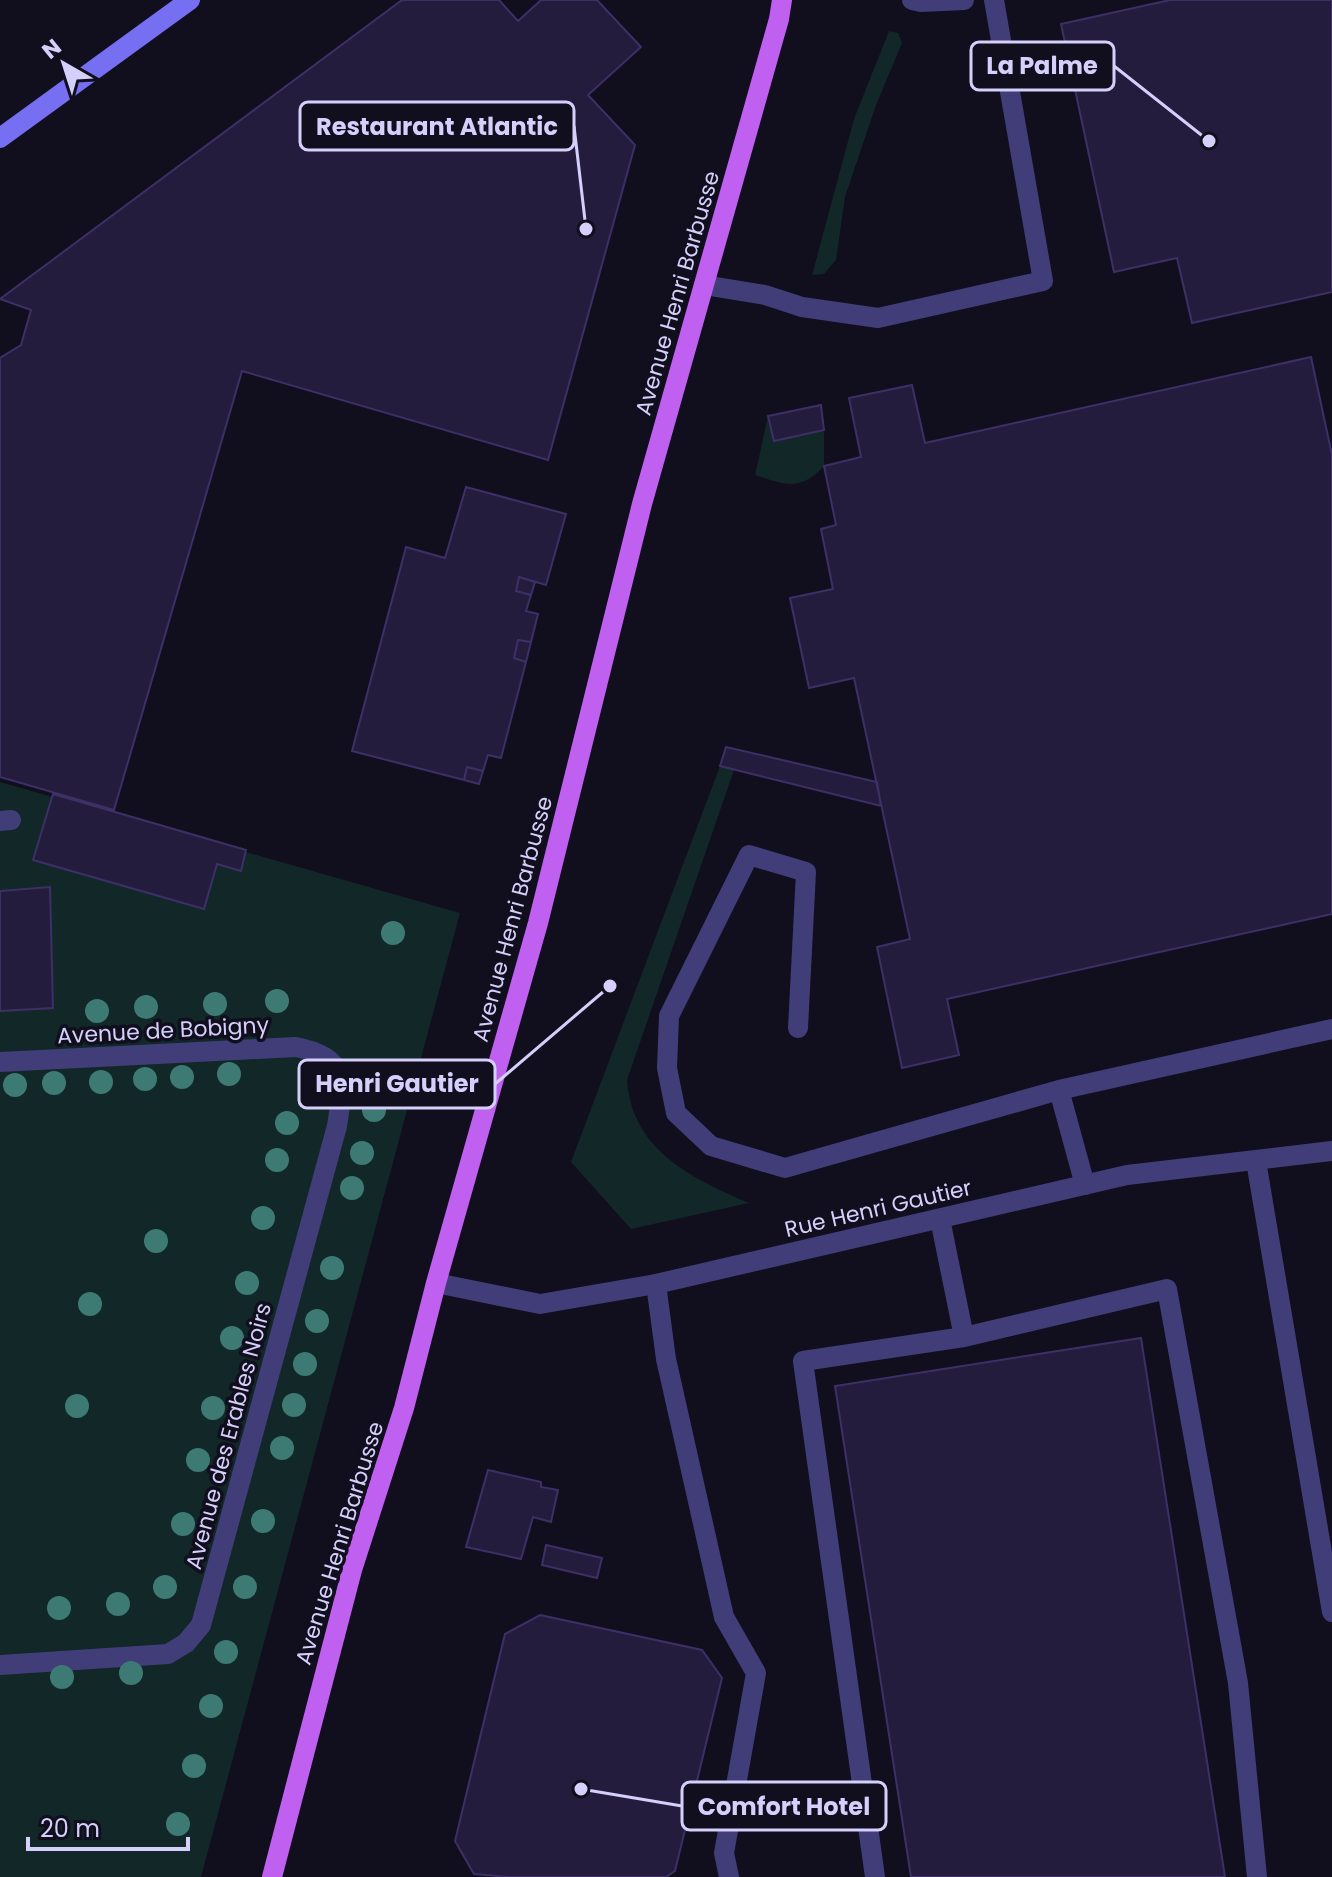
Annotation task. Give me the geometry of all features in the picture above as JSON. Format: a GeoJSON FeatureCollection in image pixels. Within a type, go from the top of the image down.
{"type":"FeatureCollection","features":[{"type":"Feature","properties":{"kind":"main road"},"geometry":{"type":"LineString","coordinates":[[0,138],[190,0]]}},
{"type":"Feature","properties":{"kind":"main road","name":"Avenue Henri Barbusse"},"geometry":{"type":"LineString","coordinates":[[272,1877],[352,1570],[404,1408],[436,1283],[538,923],[642,504],[781,9],[791,0]]}},
{"type":"Feature","properties":{"kind":"street"},"geometry":{"type":"LineString","coordinates":[[912,0],[964,0]]}},
{"type":"Feature","properties":{"kind":"street"},"geometry":{"type":"LineString","coordinates":[[704,285],[765,295],[802,307],[878,318],[1043,281],[994,0]]}},
{"type":"Feature","properties":{"kind":"street"},"geometry":{"type":"LineString","coordinates":[[798,1028],[806,872],[749,855],[669,1016],[667,1068],[676,1113],[711,1146],[785,1168],[1059,1090],[1332,1029]]}},
{"type":"Feature","properties":{"kind":"street","name":"Avenue de Bobigny"},"geometry":{"type":"LineString","coordinates":[[0,1062],[296,1047],[327,1056]]}},
{"type":"Feature","properties":{"kind":"street","name":"Avenue des Erables Noirs"},"geometry":{"type":"LineString","coordinates":[[0,1665],[168,1654],[186,1643],[201,1625],[337,1126],[342,1078],[327,1056]]}},
{"type":"Feature","properties":{"kind":"street"},"geometry":{"type":"LineString","coordinates":[[1059,1090],[1085,1185]]}},
{"type":"Feature","properties":{"kind":"street","name":"Rue Henri Gautier"},"geometry":{"type":"LineString","coordinates":[[436,1283],[540,1304],[656,1284],[1127,1175],[1332,1151]]}},
{"type":"Feature","properties":{"kind":"street"},"geometry":{"type":"LineString","coordinates":[[1256,1161],[1332,1612]]}},
{"type":"Feature","properties":{"kind":"street"},"geometry":{"type":"LineString","coordinates":[[940,1219],[964,1337]]}},
{"type":"Feature","properties":{"kind":"street"},"geometry":{"type":"LineString","coordinates":[[656,1284],[666,1359],[724,1617],[756,1673],[724,1853],[729,1877]]}},
{"type":"Feature","properties":{"kind":"street"},"geometry":{"type":"LineString","coordinates":[[875,1877],[803,1361],[964,1337],[1167,1289],[1238,1683],[1257,1877]]}},
{"type":"Feature","properties":{"kind":"green space"},"geometry":{"type":"Polygon","coordinates":[[[889,31],[898,33],[902,43],[876,105],[845,197],[836,260],[824,274],[812,275],[854,119],[889,31]]]}},
{"type":"Feature","properties":{"kind":"green space"},"geometry":{"type":"Polygon","coordinates":[[[768,416],[775,441],[824,430],[824,466],[800,483],[784,483],[755,475],[768,416]]]}},
{"type":"Feature","properties":{"kind":"green space"},"geometry":{"type":"Polygon","coordinates":[[[720,766],[734,770],[627,1080],[631,1104],[640,1125],[653,1143],[686,1172],[749,1203],[631,1229],[571,1162],[720,766]]]}},
{"type":"Feature","properties":{"kind":"green space"},"geometry":{"type":"Polygon","coordinates":[[[0,782],[460,913],[201,1877],[0,1877],[0,782]]]}},
{"type":"Feature","properties":{"kind":"building"},"geometry":{"type":"Polygon","coordinates":[[[402,0],[499,0],[518,21],[541,0],[597,0],[641,47],[588,95],[635,145],[548,460],[242,371],[114,810],[0,777],[0,358],[21,345],[31,310],[0,299],[402,0]]]}},
{"type":"Feature","properties":{"kind":"building"},"geometry":{"type":"Polygon","coordinates":[[[1170,0],[1332,0],[1332,292],[1192,323],[1177,258],[1114,272],[1061,24],[1170,0]]]}},
{"type":"Feature","properties":{"kind":"building"},"geometry":{"type":"Polygon","coordinates":[[[1311,357],[1332,455],[1332,914],[947,999],[959,1055],[902,1068],[877,947],[910,939],[854,678],[809,688],[790,598],[833,589],[821,529],[836,525],[824,466],[861,457],[849,398],[912,385],[925,443],[1311,357]]]}},
{"type":"Feature","properties":{"kind":"building"},"geometry":{"type":"Polygon","coordinates":[[[821,405],[824,430],[774,441],[768,416],[821,405]]]}},
{"type":"Feature","properties":{"kind":"building"},"geometry":{"type":"Polygon","coordinates":[[[466,487],[566,514],[546,585],[519,577],[516,591],[531,595],[526,611],[538,614],[531,642],[518,640],[514,658],[526,662],[501,758],[488,755],[483,771],[467,767],[464,780],[352,751],[406,547],[445,558],[466,487]]]}},
{"type":"Feature","properties":{"kind":"building"},"geometry":{"type":"Polygon","coordinates":[[[519,577],[535,582],[531,595],[516,591],[519,577]]]}},
{"type":"Feature","properties":{"kind":"building"},"geometry":{"type":"Polygon","coordinates":[[[518,640],[531,642],[526,662],[514,658],[518,640]]]}},
{"type":"Feature","properties":{"kind":"building"},"geometry":{"type":"Polygon","coordinates":[[[726,747],[877,782],[881,806],[720,766],[726,747]]]}},
{"type":"Feature","properties":{"kind":"building"},"geometry":{"type":"Polygon","coordinates":[[[467,767],[483,771],[479,784],[464,780],[467,767]]]}},
{"type":"Feature","properties":{"kind":"building"},"geometry":{"type":"Polygon","coordinates":[[[53,794],[246,850],[241,871],[217,864],[204,909],[33,860],[53,794]]]}},
{"type":"Feature","properties":{"kind":"building"},"geometry":{"type":"Polygon","coordinates":[[[50,887],[53,1008],[0,1011],[0,891],[50,887]]]}},
{"type":"Feature","properties":{"kind":"building"},"geometry":{"type":"Polygon","coordinates":[[[1141,1338],[1225,1877],[911,1877],[835,1386],[1141,1338]]]}},
{"type":"Feature","properties":{"kind":"building"},"geometry":{"type":"Polygon","coordinates":[[[488,1470],[541,1482],[541,1487],[558,1490],[551,1522],[533,1517],[521,1559],[466,1547],[488,1470]]]}},
{"type":"Feature","properties":{"kind":"building"},"geometry":{"type":"Polygon","coordinates":[[[546,1545],[602,1558],[597,1578],[542,1565],[546,1545]]]}},
{"type":"Feature","properties":{"kind":"building"},"geometry":{"type":"Polygon","coordinates":[[[540,1615],[702,1650],[722,1678],[675,1871],[666,1877],[508,1877],[474,1874],[455,1841],[505,1634],[540,1615]]]}},
{"type":"Feature","properties":{"kind":"place","name":"La Palme"},"geometry":{"type":"Point","coordinates":[1209,141]}},
{"type":"Feature","properties":{"kind":"place","name":"Restaurant Atlantic"},"geometry":{"type":"Point","coordinates":[586,229]}},
{"type":"Feature","properties":{"kind":"place","name":"Henri Gautier"},"geometry":{"type":"Point","coordinates":[610,986]}},
{"type":"Feature","properties":{"kind":"place","name":"Comfort Hotel"},"geometry":{"type":"Point","coordinates":[581,1789]}}]}
